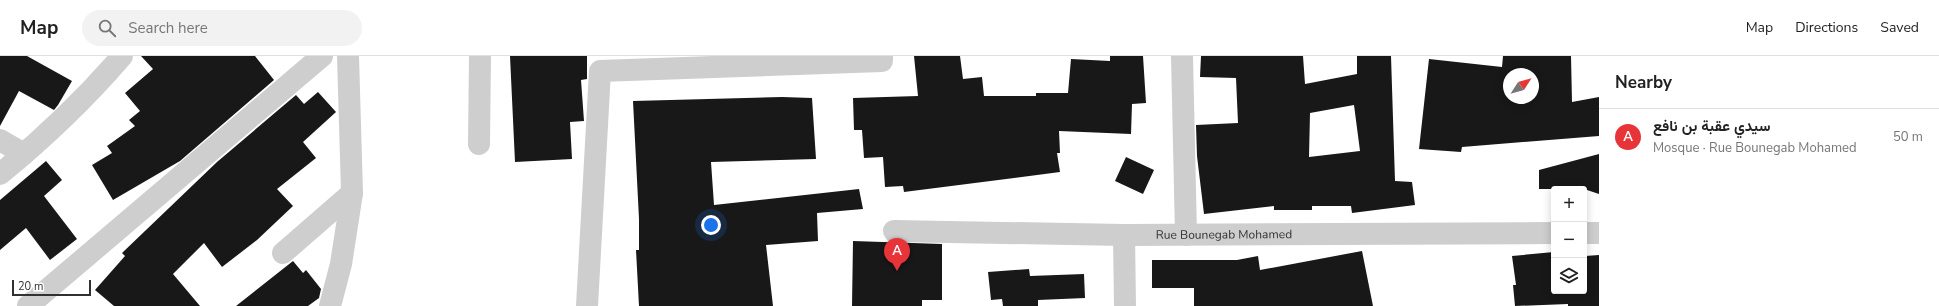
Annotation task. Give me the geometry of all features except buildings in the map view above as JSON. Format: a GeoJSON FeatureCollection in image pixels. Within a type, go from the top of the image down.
{"type":"FeatureCollection","features":[{"type":"Feature","properties":{"kind":"street"},"geometry":{"type":"LineString","coordinates":[[0,174],[24,154],[93,89],[122,56]]}},
{"type":"Feature","properties":{"kind":"street"},"geometry":{"type":"LineString","coordinates":[[28,306],[322,56]]}},
{"type":"Feature","properties":{"kind":"street"},"geometry":{"type":"LineString","coordinates":[[330,306],[341,264],[352,193],[348,56]]}},
{"type":"Feature","properties":{"kind":"street"},"geometry":{"type":"LineString","coordinates":[[479,144],[480,56]]}},
{"type":"Feature","properties":{"kind":"street"},"geometry":{"type":"LineString","coordinates":[[588,306],[600,63],[882,61],[882,56]]}},
{"type":"Feature","properties":{"kind":"street"},"geometry":{"type":"LineString","coordinates":[[1182,56],[1186,235]]}},
{"type":"Feature","properties":{"kind":"street"},"geometry":{"type":"LineString","coordinates":[[0,140],[24,154]]}},
{"type":"Feature","properties":{"kind":"street"},"geometry":{"type":"LineString","coordinates":[[283,253],[352,193]]}},
{"type":"Feature","properties":{"kind":"street","name":"Rue Bounegab Mohamed"},"geometry":{"type":"LineString","coordinates":[[894,231],[1124,235],[1551,233]]}},
{"type":"Feature","properties":{"kind":"street"},"geometry":{"type":"LineString","coordinates":[[1587,233],[1599,233]]}},
{"type":"Feature","properties":{"kind":"street"},"geometry":{"type":"LineString","coordinates":[[1124,235],[1125,306]]}},
{"type":"Feature","properties":{"kind":"place","name":"سيدي عقبة بن نافع"},"geometry":{"type":"Point","coordinates":[897,271]}}]}
